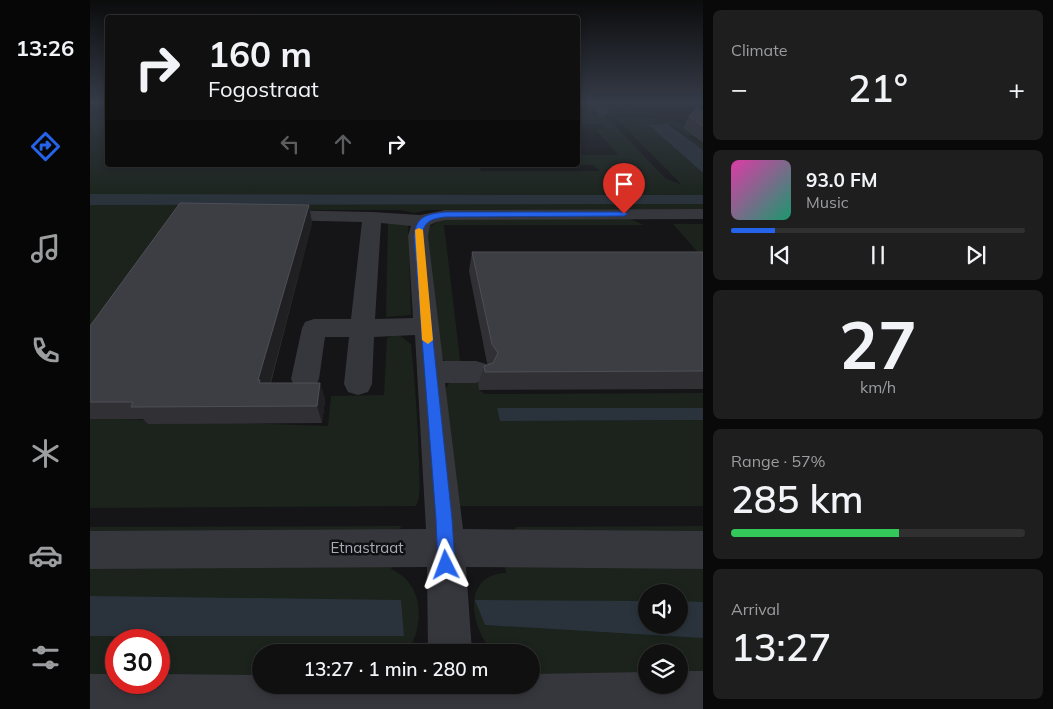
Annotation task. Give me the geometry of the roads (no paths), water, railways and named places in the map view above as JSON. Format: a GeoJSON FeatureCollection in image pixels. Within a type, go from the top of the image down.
{"type":"FeatureCollection","features":[{"type":"Feature","properties":{"kind":"street"},"geometry":{"type":"LineString","coordinates":[[254,215],[423,220],[445,214],[703,214]]}},
{"type":"Feature","properties":{"kind":"street"},"geometry":{"type":"LineString","coordinates":[[358,384],[372,217]]}},
{"type":"Feature","properties":{"kind":"street"},"geometry":{"type":"LineString","coordinates":[[423,220],[419,227],[418,236],[446,548],[450,644]]}},
{"type":"Feature","properties":{"kind":"street"},"geometry":{"type":"LineString","coordinates":[[304,379],[314,328],[426,326]]}},
{"type":"Feature","properties":{"kind":"street"},"geometry":{"type":"LineString","coordinates":[[430,372],[476,372]]}},
{"type":"Feature","properties":{"kind":"street","name":"Etnastraat"},"geometry":{"type":"LineString","coordinates":[[90,550],[446,548],[703,550]]}},
{"type":"Feature","properties":{"kind":"street"},"geometry":{"type":"LineString","coordinates":[[90,697],[452,698],[703,694]]}}]}
